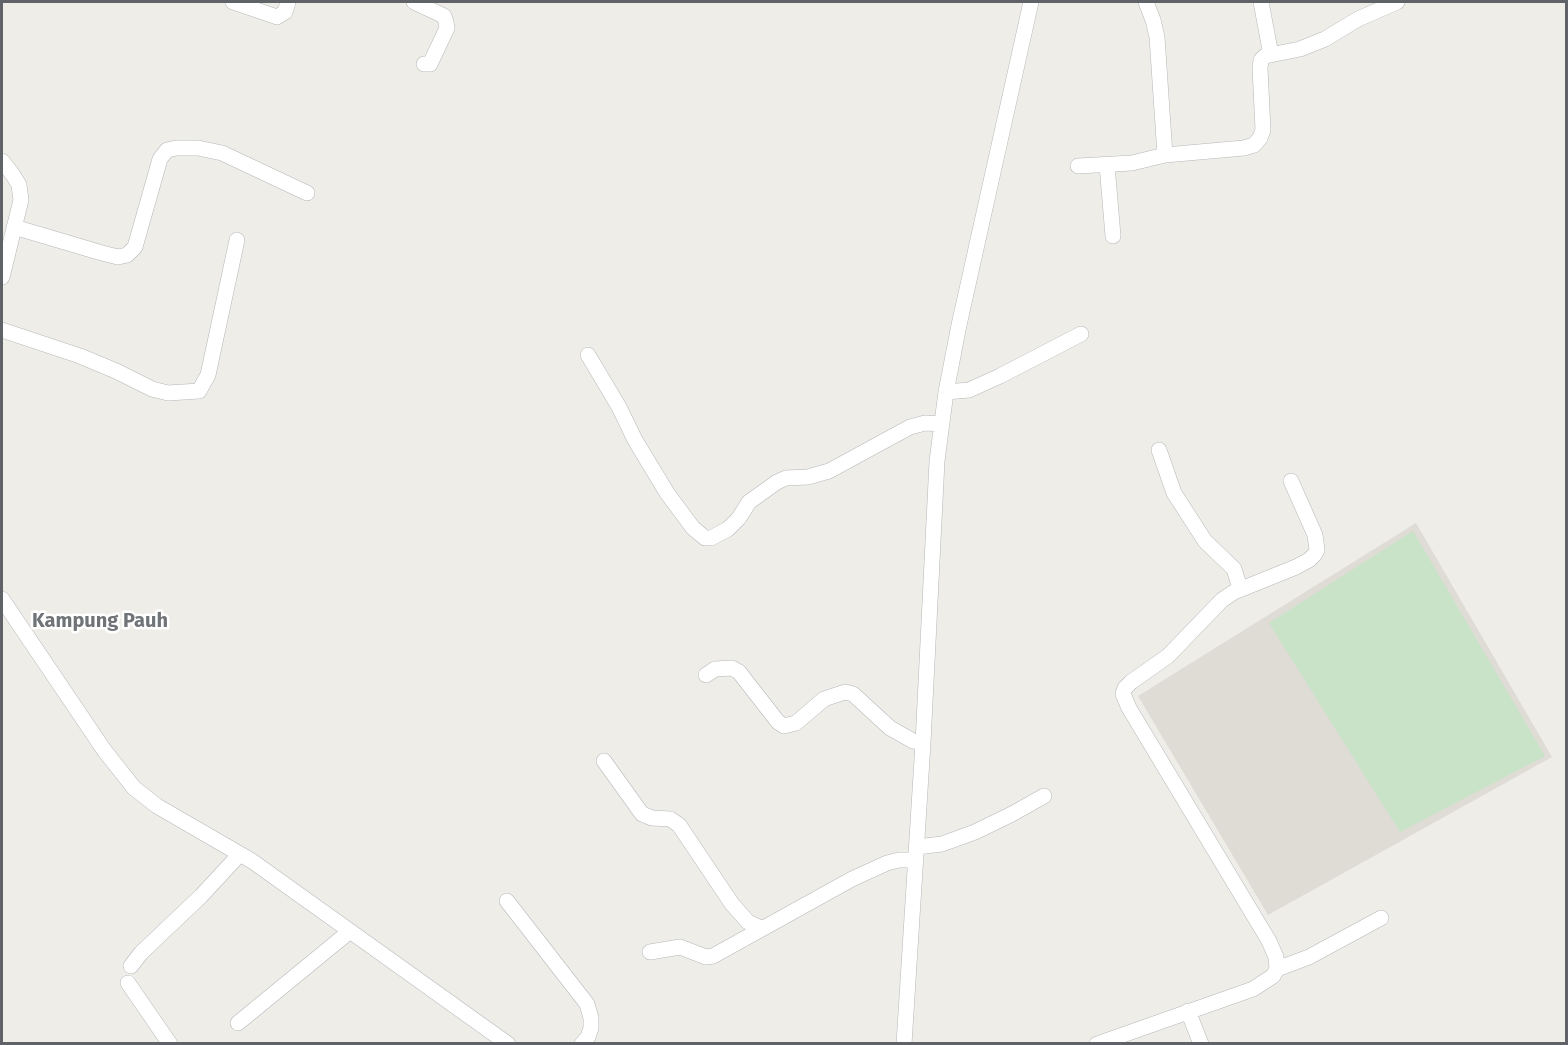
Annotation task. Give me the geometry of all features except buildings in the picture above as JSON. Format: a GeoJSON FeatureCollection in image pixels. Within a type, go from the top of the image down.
{"type":"FeatureCollection","features":[{"type":"Feature","properties":{"kind":"street"},"geometry":{"type":"LineString","coordinates":[[233,2],[277,17],[285,12],[288,2]]}},
{"type":"Feature","properties":{"kind":"street"},"geometry":{"type":"LineString","coordinates":[[414,2],[444,16],[447,28],[430,64],[424,64]]}},
{"type":"Feature","properties":{"kind":"street"},"geometry":{"type":"LineString","coordinates":[[904,1044],[923,743],[937,461],[946,392],[959,325],[1031,2]]}},
{"type":"Feature","properties":{"kind":"street"},"geometry":{"type":"LineString","coordinates":[[1146,2],[1157,37],[1165,155]]}},
{"type":"Feature","properties":{"kind":"street"},"geometry":{"type":"LineString","coordinates":[[1261,2],[1271,55]]}},
{"type":"Feature","properties":{"kind":"street"},"geometry":{"type":"LineString","coordinates":[[1078,166],[1132,163],[1165,155],[1244,148],[1254,145],[1263,130],[1261,60],[1265,56],[1300,49],[1325,39],[1358,19],[1397,2]]}},
{"type":"Feature","properties":{"kind":"street"},"geometry":{"type":"LineString","coordinates":[[14,227],[118,257],[127,255],[135,247],[160,159],[167,150],[176,148],[198,148],[222,153],[307,193]]}},
{"type":"Feature","properties":{"kind":"street"},"geometry":{"type":"LineString","coordinates":[[2,161],[19,184],[21,200],[2,277]]}},
{"type":"Feature","properties":{"kind":"street"},"geometry":{"type":"LineString","coordinates":[[1107,165],[1113,236]]}},
{"type":"Feature","properties":{"kind":"street"},"geometry":{"type":"LineString","coordinates":[[2,330],[80,356],[152,389],[168,393],[199,391],[208,375],[237,240]]}},
{"type":"Feature","properties":{"kind":"street"},"geometry":{"type":"LineString","coordinates":[[946,392],[969,390],[1081,334]]}},
{"type":"Feature","properties":{"kind":"street"},"geometry":{"type":"LineString","coordinates":[[588,355],[619,407],[634,440],[667,492],[693,528],[705,538],[711,538],[728,529],[749,502],[777,482],[786,478],[808,477],[829,471],[910,427],[925,423],[942,424]]}},
{"type":"Feature","properties":{"kind":"street"},"geometry":{"type":"LineString","coordinates":[[1160,450],[1174,493],[1204,541],[1234,569],[1240,588]]}},
{"type":"Feature","properties":{"kind":"street"},"geometry":{"type":"LineString","coordinates":[[1097,1044],[1253,989],[1273,976],[1277,969],[1276,957],[1269,941],[1135,718],[1123,694],[1131,682],[1168,656],[1222,600],[1240,588],[1296,567],[1309,560],[1317,550],[1315,535],[1291,481]]}},
{"type":"Feature","properties":{"kind":"street"},"geometry":{"type":"LineString","coordinates":[[2,599],[104,750],[134,788],[157,806],[240,854],[508,1044]]}},
{"type":"Feature","properties":{"kind":"street"},"geometry":{"type":"LineString","coordinates":[[706,675],[715,669],[732,668],[739,672],[778,722],[784,726],[796,723],[824,699],[845,692],[853,694],[890,728],[913,741],[923,743]]}},
{"type":"Feature","properties":{"kind":"street"},"geometry":{"type":"LineString","coordinates":[[604,761],[642,814],[652,818],[670,819],[679,825],[732,904],[748,922],[761,928]]}},
{"type":"Feature","properties":{"kind":"street"},"geometry":{"type":"LineString","coordinates":[[650,952],[680,947],[706,957],[713,956],[852,879],[887,863],[975,832],[1044,796]]}},
{"type":"Feature","properties":{"kind":"street"},"geometry":{"type":"LineString","coordinates":[[131,966],[141,953],[201,896],[240,854]]}},
{"type":"Feature","properties":{"kind":"street"},"geometry":{"type":"LineString","coordinates":[[507,901],[587,1004],[591,1028],[582,1044]]}},
{"type":"Feature","properties":{"kind":"street"},"geometry":{"type":"LineString","coordinates":[[1277,969],[1326,949],[1381,918]]}},
{"type":"Feature","properties":{"kind":"street"},"geometry":{"type":"LineString","coordinates":[[238,1023],[349,932]]}},
{"type":"Feature","properties":{"kind":"street"},"geometry":{"type":"LineString","coordinates":[[128,983],[170,1044]]}},
{"type":"Feature","properties":{"kind":"street"},"geometry":{"type":"LineString","coordinates":[[1188,1011],[1201,1044]]}},
{"type":"Feature","properties":{"kind":"shaded area"},"geometry":{"type":"Polygon","coordinates":[[[1416,523],[1552,757],[1268,915],[1138,696],[1416,523]]]}},
{"type":"Feature","properties":{"kind":"green space"},"geometry":{"type":"Polygon","coordinates":[[[1413,531],[1545,756],[1400,832],[1269,623],[1413,531]]]}},
{"type":"Feature","properties":{"kind":"district","name":"Kampung Pauh"},"geometry":{"type":"Point","coordinates":[100,621]}}]}
